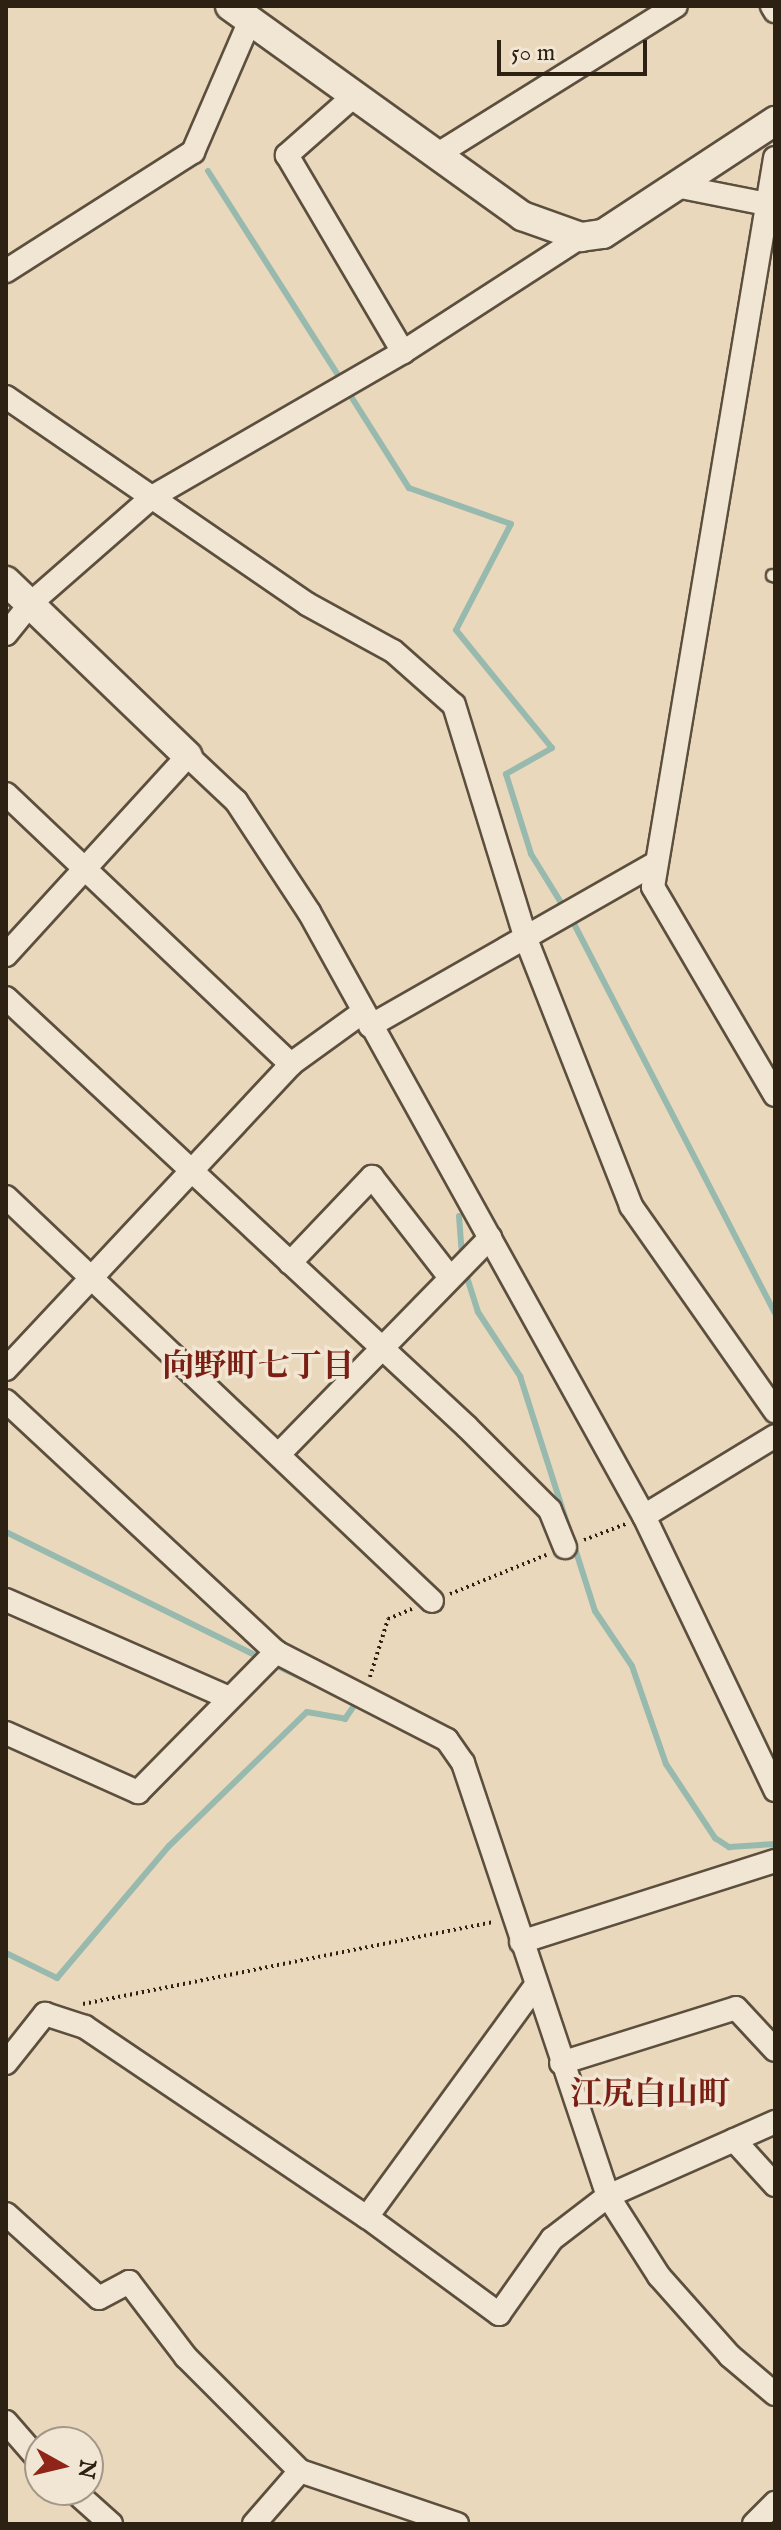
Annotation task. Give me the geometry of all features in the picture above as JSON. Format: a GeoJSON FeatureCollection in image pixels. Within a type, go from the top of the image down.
{"type":"FeatureCollection","features":[{"type":"Feature","properties":{"kind":"street"},"geometry":{"type":"LineString","coordinates":[[438,154],[676,6]]}},
{"type":"Feature","properties":{"kind":"street"},"geometry":{"type":"LineString","coordinates":[[6,271],[193,152],[240,13],[522,216],[581,237]]}},
{"type":"Feature","properties":{"kind":"street"},"geometry":{"type":"LineString","coordinates":[[355,95],[287,155],[403,352]]}},
{"type":"Feature","properties":{"kind":"street"},"geometry":{"type":"LineString","coordinates":[[6,634],[31,603],[152,497],[403,352],[581,237],[603,234],[681,187],[775,121]]}},
{"type":"Feature","properties":{"kind":"street"},"geometry":{"type":"LineString","coordinates":[[774,166],[653,887],[775,1095]]}},
{"type":"Feature","properties":{"kind":"street"},"geometry":{"type":"LineString","coordinates":[[681,187],[767,204]]}},
{"type":"Feature","properties":{"kind":"street"},"geometry":{"type":"LineString","coordinates":[[6,397],[307,604],[393,651],[454,705],[526,939],[631,1206],[775,1411]]}},
{"type":"Feature","properties":{"kind":"street"},"geometry":{"type":"LineString","coordinates":[[6,581],[236,801],[309,912],[644,1516],[775,1790]]}},
{"type":"Feature","properties":{"kind":"street"},"geometry":{"type":"LineString","coordinates":[[6,955],[188,756]]}},
{"type":"Feature","properties":{"kind":"street"},"geometry":{"type":"LineString","coordinates":[[6,794],[291,1064]]}},
{"type":"Feature","properties":{"kind":"street"},"geometry":{"type":"LineString","coordinates":[[6,1369],[291,1064],[366,1019],[526,939],[656,863]]}},
{"type":"Feature","properties":{"kind":"street"},"geometry":{"type":"LineString","coordinates":[[6,998],[550,1510],[565,1547]]}},
{"type":"Feature","properties":{"kind":"street"},"geometry":{"type":"LineString","coordinates":[[290,1263],[372,1177],[448,1275]]}},
{"type":"Feature","properties":{"kind":"street"},"geometry":{"type":"LineString","coordinates":[[6,1197],[280,1453],[432,1601]]}},
{"type":"Feature","properties":{"kind":"street"},"geometry":{"type":"LineString","coordinates":[[280,1453],[448,1275],[490,1238]]}},
{"type":"Feature","properties":{"kind":"street"},"geometry":{"type":"LineString","coordinates":[[6,1401],[276,1652],[447,1740],[463,1763],[535,1987],[608,2196],[659,2276],[730,2356],[775,2394]]}},
{"type":"Feature","properties":{"kind":"street"},"geometry":{"type":"LineString","coordinates":[[644,1516],[775,1436]]}},
{"type":"Feature","properties":{"kind":"street"},"geometry":{"type":"LineString","coordinates":[[6,1600],[229,1698]]}},
{"type":"Feature","properties":{"kind":"street"},"geometry":{"type":"LineString","coordinates":[[6,1733],[138,1792],[276,1652]]}},
{"type":"Feature","properties":{"kind":"street"},"geometry":{"type":"LineString","coordinates":[[521,1942],[775,1861]]}},
{"type":"Feature","properties":{"kind":"street"},"geometry":{"type":"LineString","coordinates":[[367,2217],[535,1987]]}},
{"type":"Feature","properties":{"kind":"street"},"geometry":{"type":"LineString","coordinates":[[561,2063],[736,2008],[775,2050]]}},
{"type":"Feature","properties":{"kind":"street"},"geometry":{"type":"LineString","coordinates":[[6,2063],[45,2014],[85,2027],[367,2217],[499,2314],[552,2239],[608,2196],[775,2122]]}},
{"type":"Feature","properties":{"kind":"street"},"geometry":{"type":"LineString","coordinates":[[734,2140],[775,2185]]}},
{"type":"Feature","properties":{"kind":"street"},"geometry":{"type":"LineString","coordinates":[[6,2214],[99,2298],[129,2282],[186,2357],[300,2471],[457,2524]]}},
{"type":"Feature","properties":{"kind":"street"},"geometry":{"type":"LineString","coordinates":[[6,2422],[24,2443]]}},
{"type":"Feature","properties":{"kind":"street"},"geometry":{"type":"LineString","coordinates":[[254,2524],[300,2471]]}},
{"type":"Feature","properties":{"kind":"street"},"geometry":{"type":"LineString","coordinates":[[754,2524],[775,2503]]}},
{"type":"Feature","properties":{"kind":"street"},"geometry":{"type":"LineString","coordinates":[[91,2506],[111,2524]]}},
{"type":"Feature","properties":{"kind":"path"},"geometry":{"type":"LineString","coordinates":[[364,1695],[388,1619],[644,1516]]}},
{"type":"Feature","properties":{"kind":"path"},"geometry":{"type":"LineString","coordinates":[[45,2014],[459,1926],[513,1920]]}},
{"type":"Feature","properties":{"kind":"waterway"},"geometry":{"type":"LineString","coordinates":[[208,171],[341,380]]}},
{"type":"Feature","properties":{"kind":"waterway"},"geometry":{"type":"LineString","coordinates":[[347,390],[409,488],[511,524],[456,630],[552,748],[506,774],[531,854],[565,909]]}},
{"type":"Feature","properties":{"kind":"waterway"},"geometry":{"type":"LineString","coordinates":[[571,918],[775,1314]]}},
{"type":"Feature","properties":{"kind":"waterway"},"geometry":{"type":"LineString","coordinates":[[459,1216],[462,1256]]}},
{"type":"Feature","properties":{"kind":"waterway"},"geometry":{"type":"LineString","coordinates":[[465,1271],[478,1312],[520,1376],[595,1611],[632,1666],[666,1764],[715,1838],[729,1847],[775,1844]]}},
{"type":"Feature","properties":{"kind":"waterway"},"geometry":{"type":"LineString","coordinates":[[6,1532],[261,1658]]}},
{"type":"Feature","properties":{"kind":"waterway"},"geometry":{"type":"LineString","coordinates":[[271,1663],[315,1684]]}},
{"type":"Feature","properties":{"kind":"waterway"},"geometry":{"type":"LineString","coordinates":[[6,1953],[57,1978],[169,1846],[307,1712],[345,1719],[355,1704]]}},
{"type":"Feature","properties":{"kind":"district","name":"向野町七丁目"},"geometry":{"type":"Point","coordinates":[258,1368]}},
{"type":"Feature","properties":{"kind":"district","name":"江尻白山町"},"geometry":{"type":"Point","coordinates":[650,2096]}}]}
